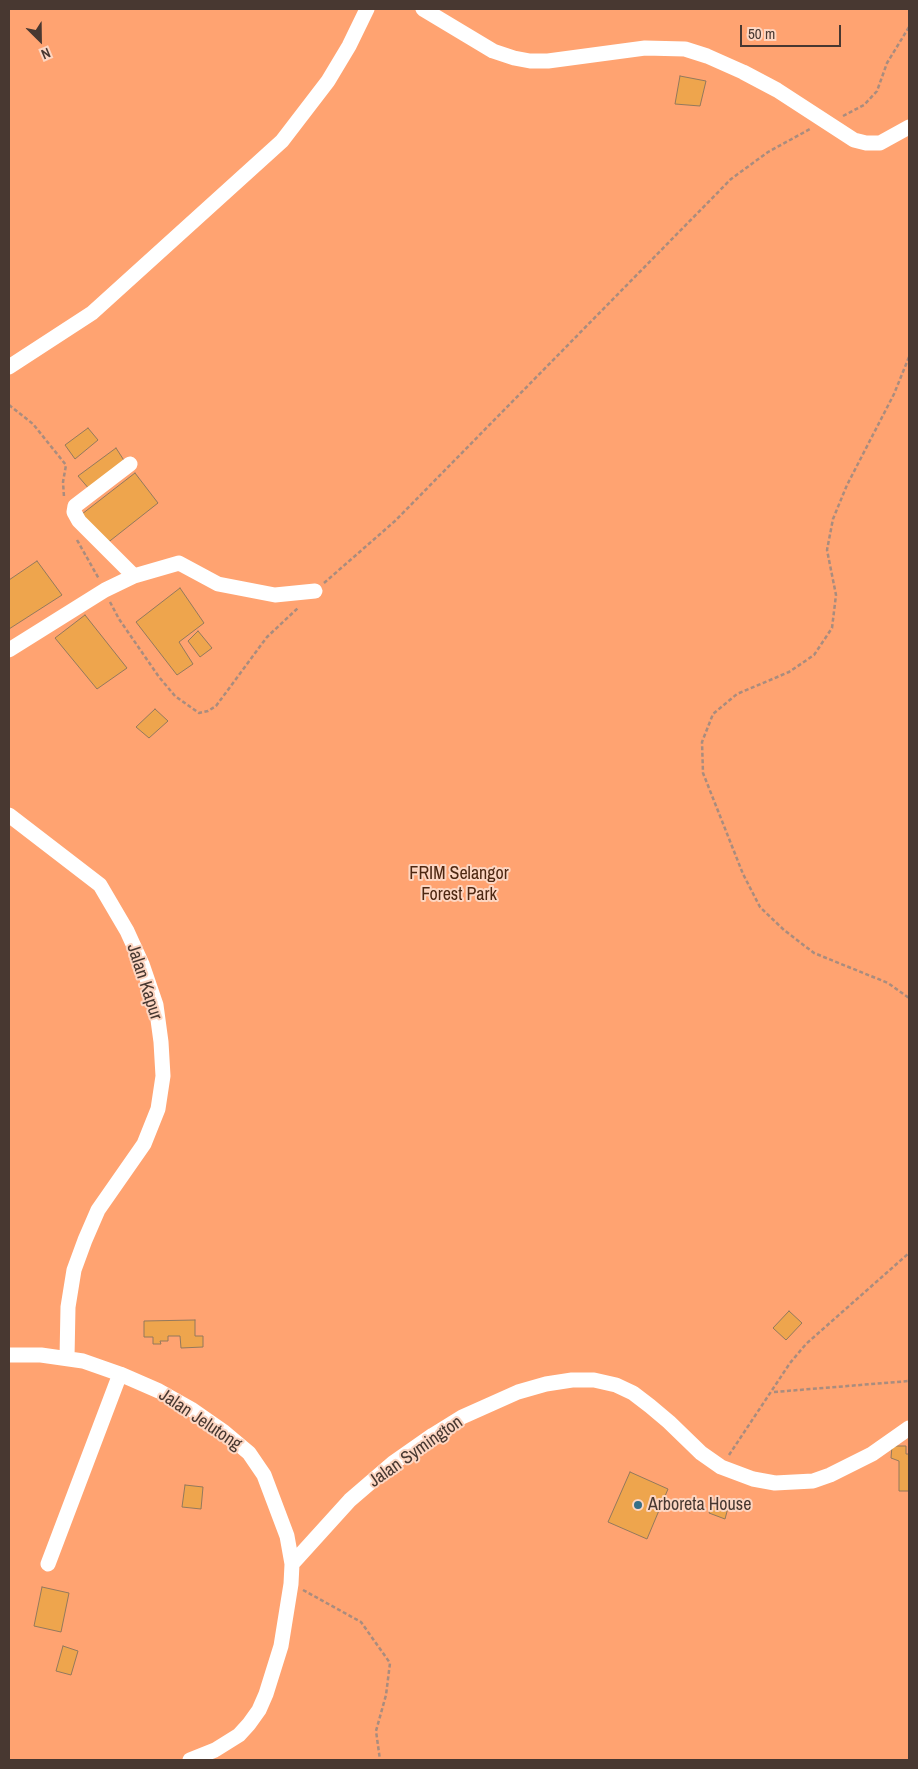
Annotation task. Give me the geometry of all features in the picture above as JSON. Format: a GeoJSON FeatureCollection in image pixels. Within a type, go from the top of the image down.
{"type":"FeatureCollection","features":[{"type":"Feature","properties":{"kind":"street"},"geometry":{"type":"LineString","coordinates":[[11,361],[92,313],[282,141],[328,81],[349,46],[367,9]]}},
{"type":"Feature","properties":{"kind":"street"},"geometry":{"type":"LineString","coordinates":[[423,9],[494,50],[514,58],[530,61],[568,59],[645,48],[685,49],[707,56],[743,72],[777,90],[854,140],[866,143],[880,142],[894,137],[909,127]]}},
{"type":"Feature","properties":{"kind":"street"},"geometry":{"type":"LineString","coordinates":[[130,464],[75,506],[74,512],[80,521],[134,576]]}},
{"type":"Feature","properties":{"kind":"street"},"geometry":{"type":"LineString","coordinates":[[9,650],[104,590],[134,576],[179,563],[218,584],[275,595],[315,591]]}},
{"type":"Feature","properties":{"kind":"street","name":"Jalan Kapur"},"geometry":{"type":"LineString","coordinates":[[9,815],[100,885],[127,931],[142,964],[156,1005],[161,1042],[162,1076],[158,1109],[144,1144],[98,1210],[84,1240],[74,1270],[68,1307],[67,1358]]}},
{"type":"Feature","properties":{"kind":"street","name":"Jalan Jelutong"},"geometry":{"type":"LineString","coordinates":[[9,1355],[41,1355],[83,1361],[159,1391],[191,1409],[224,1432],[249,1453],[264,1475],[287,1536],[292,1564],[291,1584],[280,1646],[266,1694],[259,1710],[239,1735],[215,1750],[190,1760]]}},
{"type":"Feature","properties":{"kind":"street"},"geometry":{"type":"LineString","coordinates":[[48,1564],[120,1374]]}},
{"type":"Feature","properties":{"kind":"street","name":"Jalan Symington"},"geometry":{"type":"LineString","coordinates":[[292,1564],[350,1500],[393,1463],[462,1418],[518,1392],[546,1384],[572,1380],[594,1380],[616,1385],[633,1393],[669,1422],[701,1453],[721,1467],[753,1479],[774,1483],[813,1481],[852,1466],[909,1428]]}},
{"type":"Feature","properties":{"kind":"street"},"geometry":{"type":"LineString","coordinates":[[894,1439],[909,1444]]}},
{"type":"Feature","properties":{"kind":"path"},"geometry":{"type":"LineString","coordinates":[[74,535],[119,619],[159,677],[175,696],[199,713],[208,711],[216,706],[267,637],[345,563],[395,521],[731,179],[768,152],[824,122],[848,114],[864,105],[877,91],[887,63],[909,27]]}},
{"type":"Feature","properties":{"kind":"path"},"geometry":{"type":"LineString","coordinates":[[909,357],[894,394],[847,486],[833,519],[827,550],[836,595],[832,628],[814,655],[789,672],[737,694],[713,714],[702,742],[703,773],[742,874],[760,907],[784,930],[814,953],[888,983],[909,998]]}},
{"type":"Feature","properties":{"kind":"path"},"geometry":{"type":"LineString","coordinates":[[9,405],[33,424],[66,466],[63,482],[64,504]]}},
{"type":"Feature","properties":{"kind":"path"},"geometry":{"type":"LineString","coordinates":[[721,1467],[773,1392],[790,1363],[806,1344],[909,1253]]}},
{"type":"Feature","properties":{"kind":"path"},"geometry":{"type":"LineString","coordinates":[[773,1392],[909,1381]]}},
{"type":"Feature","properties":{"kind":"path"},"geometry":{"type":"LineString","coordinates":[[291,1584],[361,1622],[390,1663],[386,1695],[376,1731],[380,1760]]}},
{"type":"Feature","properties":{"kind":"green space","name":"FRIM Selangor Forest Park"},"geometry":{"type":"Polygon","coordinates":[[[9,9],[909,9],[909,1760],[9,1760],[9,9]]]}},
{"type":"Feature","properties":{"kind":"building"},"geometry":{"type":"Polygon","coordinates":[[[680,76],[706,81],[700,106],[675,104],[680,76]]]}},
{"type":"Feature","properties":{"kind":"building"},"geometry":{"type":"Polygon","coordinates":[[[88,428],[98,440],[75,459],[65,445],[88,428]]]}},
{"type":"Feature","properties":{"kind":"building"},"geometry":{"type":"Polygon","coordinates":[[[116,448],[125,462],[90,490],[78,476],[116,448]]]}},
{"type":"Feature","properties":{"kind":"building"},"geometry":{"type":"Polygon","coordinates":[[[135,473],[158,503],[106,544],[82,514],[135,473]]]}},
{"type":"Feature","properties":{"kind":"building"},"geometry":{"type":"Polygon","coordinates":[[[37,561],[62,595],[9,629],[9,580],[37,561]]]}},
{"type":"Feature","properties":{"kind":"building"},"geometry":{"type":"Polygon","coordinates":[[[180,588],[204,623],[179,642],[193,664],[177,675],[136,622],[180,588]]]}},
{"type":"Feature","properties":{"kind":"building"},"geometry":{"type":"Polygon","coordinates":[[[85,615],[127,668],[97,689],[55,638],[85,615]]]}},
{"type":"Feature","properties":{"kind":"building"},"geometry":{"type":"Polygon","coordinates":[[[198,631],[212,648],[200,657],[188,641],[198,631]]]}},
{"type":"Feature","properties":{"kind":"building"},"geometry":{"type":"Polygon","coordinates":[[[155,709],[168,721],[149,738],[136,727],[155,709]]]}},
{"type":"Feature","properties":{"kind":"building"},"geometry":{"type":"Polygon","coordinates":[[[789,1311],[802,1323],[786,1340],[773,1328],[789,1311]]]}},
{"type":"Feature","properties":{"kind":"building"},"geometry":{"type":"Polygon","coordinates":[[[195,1320],[195,1336],[203,1336],[203,1347],[181,1348],[180,1336],[168,1336],[168,1341],[160,1341],[161,1344],[153,1344],[153,1337],[144,1337],[144,1321],[195,1320]]]}},
{"type":"Feature","properties":{"kind":"building"},"geometry":{"type":"Polygon","coordinates":[[[892,1446],[906,1446],[906,1454],[909,1454],[909,1491],[899,1491],[899,1461],[891,1458],[892,1446]]]}},
{"type":"Feature","properties":{"kind":"building","name":"Arboreta House"},"geometry":{"type":"Polygon","coordinates":[[[630,1472],[668,1489],[647,1539],[608,1522],[630,1472]]]}},
{"type":"Feature","properties":{"kind":"building"},"geometry":{"type":"Polygon","coordinates":[[[185,1485],[203,1487],[201,1509],[182,1507],[185,1485]]]}},
{"type":"Feature","properties":{"kind":"building"},"geometry":{"type":"Polygon","coordinates":[[[715,1499],[729,1504],[725,1519],[709,1513],[715,1499]]]}},
{"type":"Feature","properties":{"kind":"building"},"geometry":{"type":"Polygon","coordinates":[[[42,1587],[69,1593],[61,1632],[34,1626],[42,1587]]]}},
{"type":"Feature","properties":{"kind":"building"},"geometry":{"type":"Polygon","coordinates":[[[63,1646],[78,1651],[71,1675],[56,1671],[63,1646]]]}},
{"type":"Feature","properties":{"kind":"place","name":"Arboreta House"},"geometry":{"type":"Point","coordinates":[638,1505]}}]}
